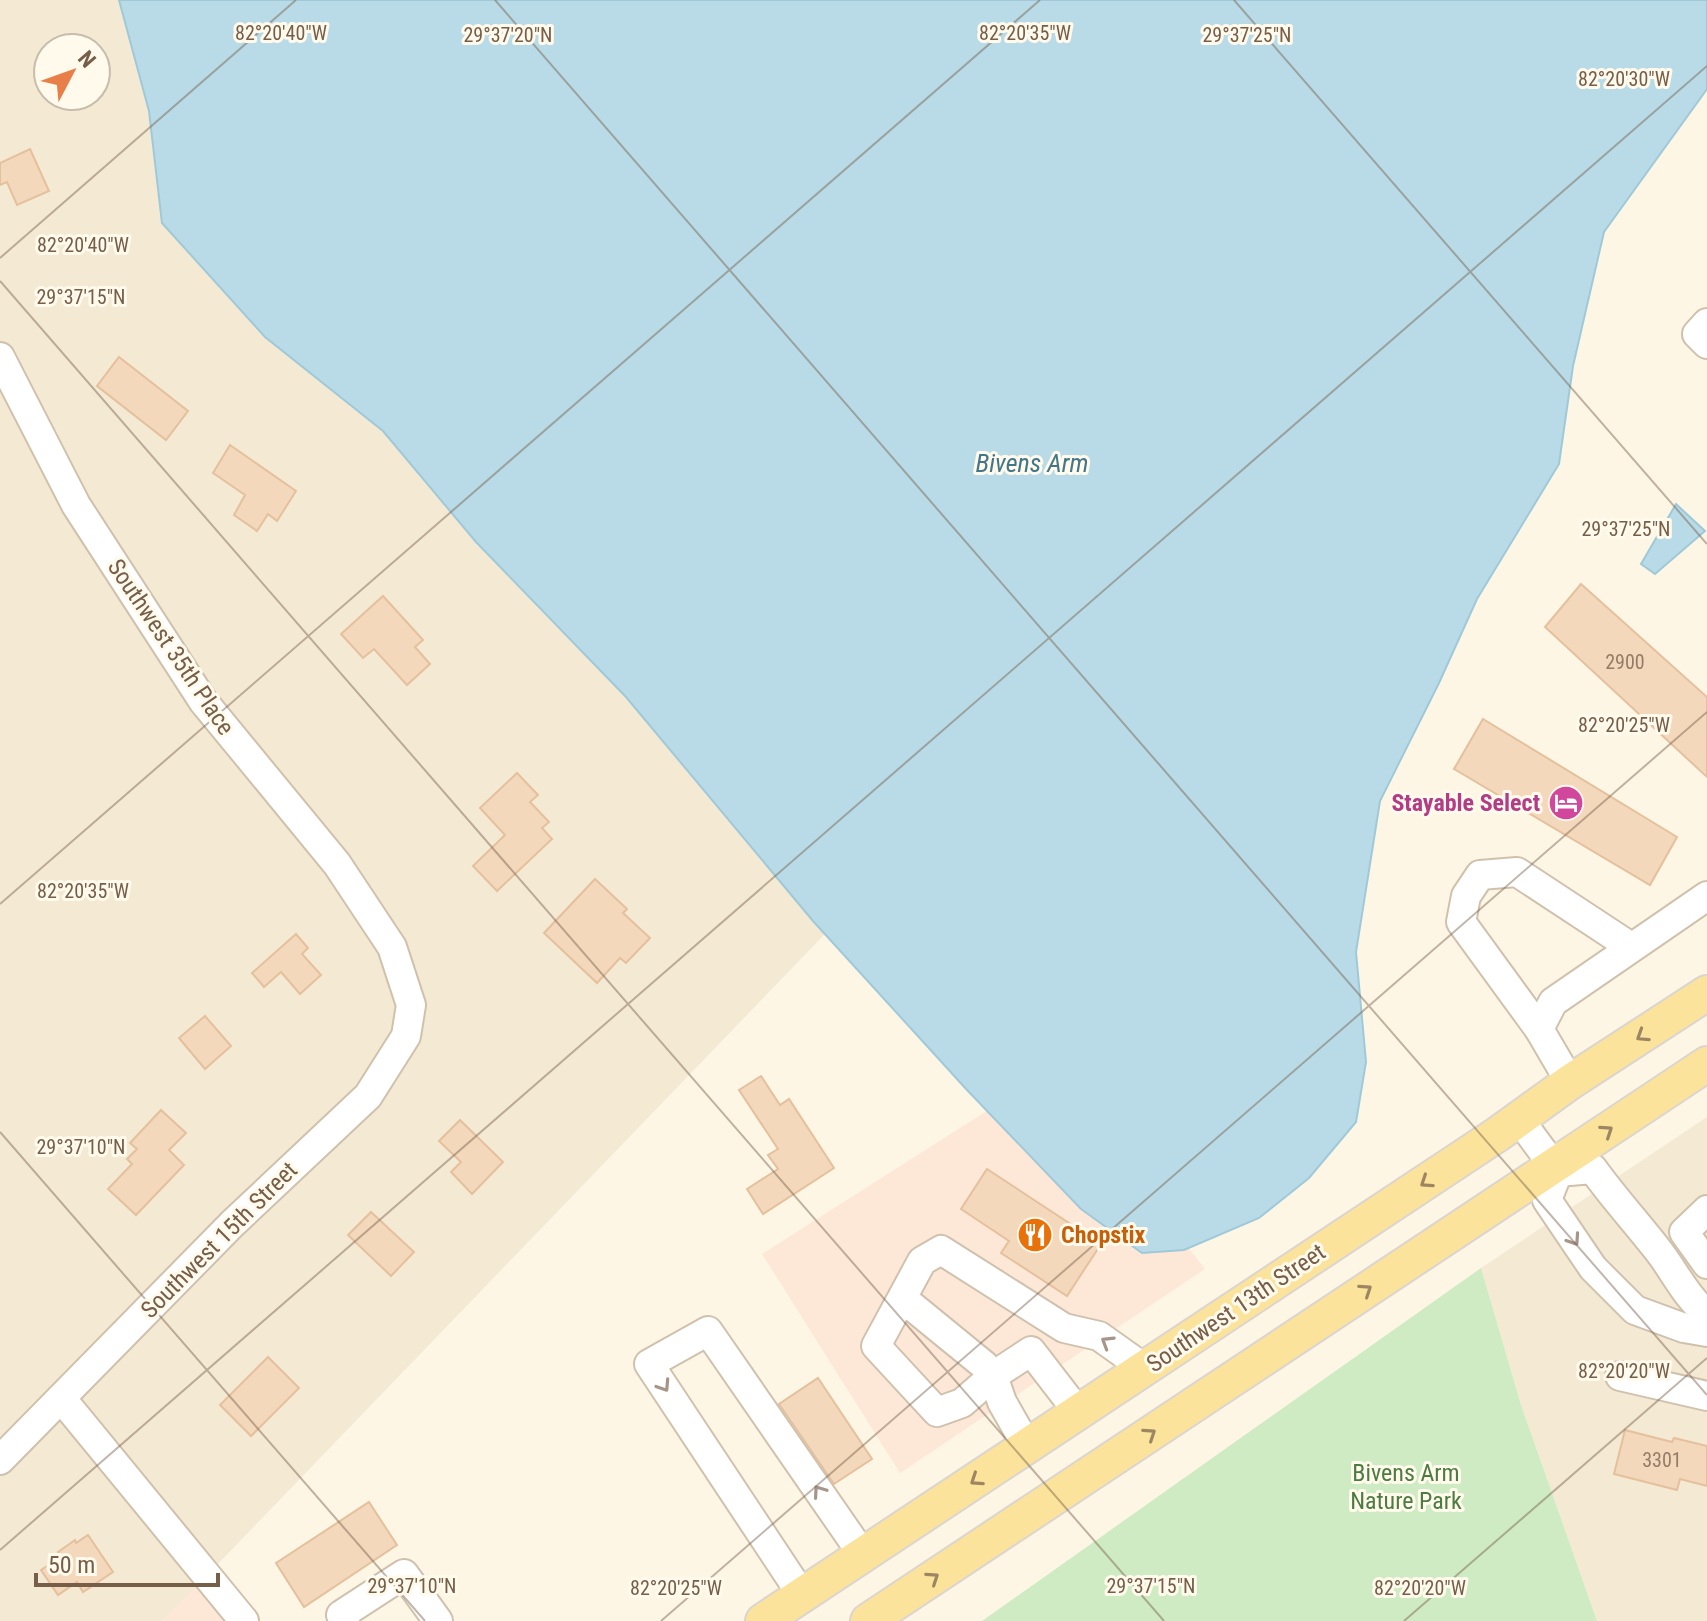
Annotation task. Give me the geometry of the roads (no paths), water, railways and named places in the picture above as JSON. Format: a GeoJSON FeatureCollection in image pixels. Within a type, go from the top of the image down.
{"type":"FeatureCollection","features":[{"type":"Feature","properties":{"kind":"main road","name":"Southwest 13th Street"},"geometry":{"type":"LineString","coordinates":[[763,1621],[1707,993]]}},
{"type":"Feature","properties":{"kind":"main road"},"geometry":{"type":"LineString","coordinates":[[868,1621],[1556,1169],[1707,1064]]}},
{"type":"Feature","properties":{"kind":"street"},"geometry":{"type":"LineString","coordinates":[[1707,323],[1697,334],[1707,344]]}},
{"type":"Feature","properties":{"kind":"street","name":"Southwest 35th Place"},"geometry":{"type":"LineString","coordinates":[[0,357],[76,505],[203,701],[337,864],[392,947],[411,1005]]}},
{"type":"Feature","properties":{"kind":"street"},"geometry":{"type":"LineString","coordinates":[[1570,1082],[1539,1029],[1461,922],[1466,896],[1480,875],[1517,872],[1631,947]]}},
{"type":"Feature","properties":{"kind":"street"},"geometry":{"type":"LineString","coordinates":[[1539,1029],[1553,1002],[1707,896]]}},
{"type":"Feature","properties":{"kind":"street","name":"Southwest 15th Street"},"geometry":{"type":"LineString","coordinates":[[0,1460],[232,1224],[368,1096],[406,1036],[411,1005]]}},
{"type":"Feature","properties":{"kind":"street"},"geometry":{"type":"LineString","coordinates":[[1519,1119],[1556,1169]]}},
{"type":"Feature","properties":{"kind":"street"},"geometry":{"type":"LineString","coordinates":[[1556,1169],[1593,1169],[1658,1250],[1695,1304],[1707,1314]]}},
{"type":"Feature","properties":{"kind":"street"},"geometry":{"type":"LineString","coordinates":[[1556,1169],[1547,1200],[1593,1268],[1635,1310],[1684,1328],[1707,1332]]}},
{"type":"Feature","properties":{"kind":"street"},"geometry":{"type":"LineString","coordinates":[[1707,1210],[1684,1232],[1707,1264]]}},
{"type":"Feature","properties":{"kind":"street"},"geometry":{"type":"LineString","coordinates":[[1064,1328],[993,1376],[962,1403],[937,1412],[876,1346],[922,1261],[941,1250],[1064,1328],[1099,1336],[1144,1368]]}},
{"type":"Feature","properties":{"kind":"street"},"geometry":{"type":"LineString","coordinates":[[902,1298],[984,1365],[993,1376],[1002,1402],[1027,1446]]}},
{"type":"Feature","properties":{"kind":"street"},"geometry":{"type":"LineString","coordinates":[[802,1595],[649,1364],[708,1331],[863,1555]]}},
{"type":"Feature","properties":{"kind":"street"},"geometry":{"type":"LineString","coordinates":[[1031,1351],[1078,1412]]}},
{"type":"Feature","properties":{"kind":"street"},"geometry":{"type":"LineString","coordinates":[[1620,1376],[1707,1396]]}},
{"type":"Feature","properties":{"kind":"street"},"geometry":{"type":"LineString","coordinates":[[61,1398],[244,1621]]}},
{"type":"Feature","properties":{"kind":"street"},"geometry":{"type":"LineString","coordinates":[[345,1621],[341,1615],[404,1574],[438,1621]]}},
{"type":"Feature","properties":{"kind":"water","name":"Bivens Arm"},"geometry":{"type":"Polygon","coordinates":[[[119,0],[1707,0],[1707,89],[1604,232],[1573,366],[1559,464],[1477,599],[1380,801],[1356,952],[1366,1062],[1356,1122],[1309,1178],[1259,1218],[1184,1250],[1142,1253],[1081,1209],[813,921],[626,697],[476,542],[383,431],[265,337],[162,223],[149,111],[119,0]]]}},
{"type":"Feature","properties":{"kind":"water"},"geometry":{"type":"Polygon","coordinates":[[[1676,504],[1705,531],[1655,574],[1641,564],[1676,504]]]}},
{"type":"Feature","properties":{"kind":"place","name":"Stayable Select"},"geometry":{"type":"Point","coordinates":[1566,803]}},
{"type":"Feature","properties":{"kind":"place","name":"Chopstix"},"geometry":{"type":"Point","coordinates":[1035,1235]}},
{"type":"Feature","properties":{"kind":"park label","name":"Bivens Arm Nature Park"},"geometry":{"type":"Point","coordinates":[1406,1487]}}]}
